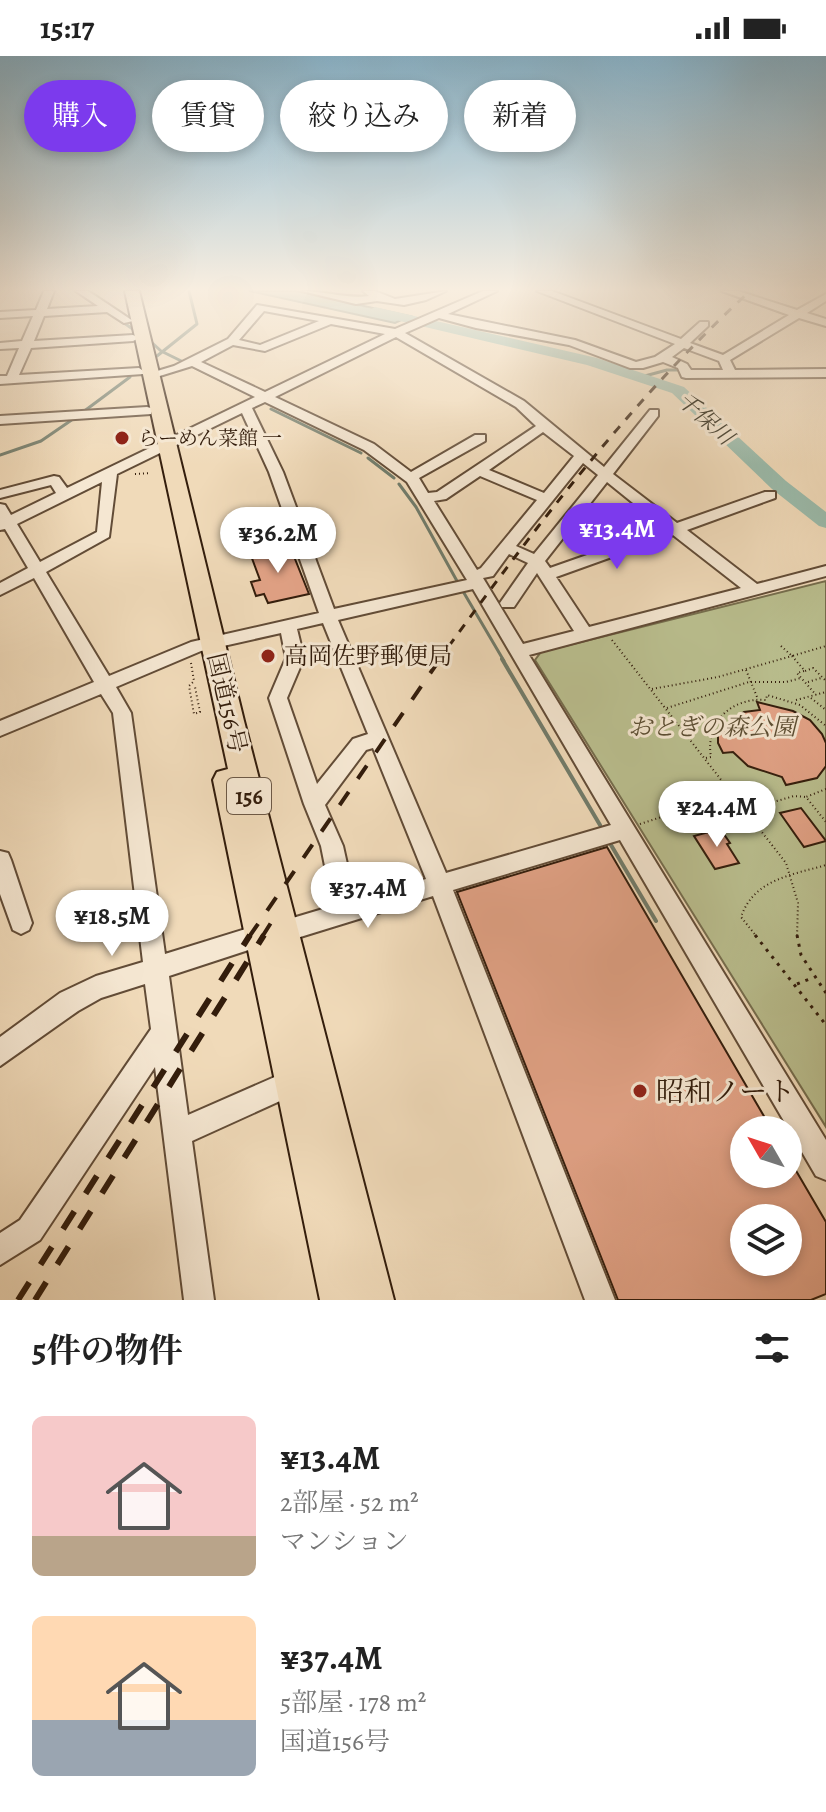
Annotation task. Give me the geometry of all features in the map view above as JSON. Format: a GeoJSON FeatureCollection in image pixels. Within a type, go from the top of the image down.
{"type":"FeatureCollection","features":[{"type":"Feature","properties":{"kind":"highway","name":"国道156号"},"geometry":{"type":"LineString","coordinates":[[135,349],[144,374],[147,411],[200,646],[372,1300]]}},
{"type":"Feature","properties":{"kind":"highway","name":"国道156号"},"geometry":{"type":"LineString","coordinates":[[140,349],[157,456]]}},
{"type":"Feature","properties":{"kind":"highway","name":"国道156号"},"geometry":{"type":"LineString","coordinates":[[200,646],[237,719],[273,933],[293,1082],[342,1300]]}},
{"type":"Feature","properties":{"kind":"street"},"geometry":{"type":"LineString","coordinates":[[6,380],[24,349]]}},
{"type":"Feature","properties":{"kind":"street"},"geometry":{"type":"LineString","coordinates":[[6,380],[144,374],[178,369],[217,349]]}},
{"type":"Feature","properties":{"kind":"street"},"geometry":{"type":"LineString","coordinates":[[199,1300],[122,713],[3,519],[157,456],[245,407],[363,349]]}},
{"type":"Feature","properties":{"kind":"street"},"geometry":{"type":"LineString","coordinates":[[428,349],[520,404],[754,590]]}},
{"type":"Feature","properties":{"kind":"street"},"geometry":{"type":"LineString","coordinates":[[591,349],[632,365],[644,365],[675,349]]}},
{"type":"Feature","properties":{"kind":"street"},"geometry":{"type":"LineString","coordinates":[[694,349],[728,366]]}},
{"type":"Feature","properties":{"kind":"street"},"geometry":{"type":"LineString","coordinates":[[728,366],[751,349]]}},
{"type":"Feature","properties":{"kind":"street"},"geometry":{"type":"LineString","coordinates":[[661,357],[683,366],[686,374],[728,366],[826,373]]}},
{"type":"Feature","properties":{"kind":"street"},"geometry":{"type":"LineString","coordinates":[[192,362],[369,447],[409,477],[425,498],[826,1166]]}},
{"type":"Feature","properties":{"kind":"street"},"geometry":{"type":"LineString","coordinates":[[245,407],[276,472],[344,665],[379,739],[440,885],[600,1300]]}},
{"type":"Feature","properties":{"kind":"street"},"geometry":{"type":"LineString","coordinates":[[0,420],[147,411]]}},
{"type":"Feature","properties":{"kind":"street"},"geometry":{"type":"LineString","coordinates":[[508,603],[542,568],[605,473],[654,413]]}},
{"type":"Feature","properties":{"kind":"street"},"geometry":{"type":"LineString","coordinates":[[425,498],[441,496],[544,426]]}},
{"type":"Feature","properties":{"kind":"street"},"geometry":{"type":"LineString","coordinates":[[409,477],[424,472],[480,438]]}},
{"type":"Feature","properties":{"kind":"street"},"geometry":{"type":"LineString","coordinates":[[0,729],[200,646],[474,580],[487,572],[508,548],[582,455]]}},
{"type":"Feature","properties":{"kind":"street"},"geometry":{"type":"LineString","coordinates":[[478,470],[546,499]]}},
{"type":"Feature","properties":{"kind":"street"},"geometry":{"type":"LineString","coordinates":[[0,590],[104,534],[118,473]]}},
{"type":"Feature","properties":{"kind":"street"},"geometry":{"type":"LineString","coordinates":[[0,494],[54,480],[64,494]]}},
{"type":"Feature","properties":{"kind":"street"},"geometry":{"type":"LineString","coordinates":[[542,568],[675,529],[770,495]]}},
{"type":"Feature","properties":{"kind":"street"},"geometry":{"type":"LineString","coordinates":[[508,548],[542,568],[585,634]]}},
{"type":"Feature","properties":{"kind":"street"},"geometry":{"type":"LineString","coordinates":[[516,652],[826,571]]}},
{"type":"Feature","properties":{"kind":"street"},"geometry":{"type":"LineString","coordinates":[[288,625],[295,658],[278,698],[314,804],[332,846],[346,912]]}},
{"type":"Feature","properties":{"kind":"street"},"geometry":{"type":"LineString","coordinates":[[314,804],[360,744],[379,739]]}},
{"type":"Feature","properties":{"kind":"street"},"geometry":{"type":"LineString","coordinates":[[0,1053],[69,1002],[96,988],[623,830]]}},
{"type":"Feature","properties":{"kind":"street"},"geometry":{"type":"LineString","coordinates":[[0,860],[21,923]]}},
{"type":"Feature","properties":{"kind":"street"},"geometry":{"type":"LineString","coordinates":[[0,1250],[30,1230],[165,1030]]}},
{"type":"Feature","properties":{"kind":"street"},"geometry":{"type":"LineString","coordinates":[[178,1133],[293,1082]]}},
{"type":"Feature","properties":{"kind":"path"},"geometry":{"type":"LineString","coordinates":[[118,473],[157,456]]}},
{"type":"Feature","properties":{"kind":"path"},"geometry":{"type":"LineString","coordinates":[[603,629],[786,863],[798,903],[796,931],[801,955],[813,978],[826,993]]}},
{"type":"Feature","properties":{"kind":"path"},"geometry":{"type":"LineString","coordinates":[[195,687],[200,712],[194,714],[189,686],[194,681],[200,646]]}},
{"type":"Feature","properties":{"kind":"path"},"geometry":{"type":"LineString","coordinates":[[781,646],[805,671]]}},
{"type":"Feature","properties":{"kind":"path"},"geometry":{"type":"LineString","coordinates":[[651,690],[746,670],[826,646]]}},
{"type":"Feature","properties":{"kind":"path"},"geometry":{"type":"LineString","coordinates":[[816,695],[797,673],[813,668],[826,681]]}},
{"type":"Feature","properties":{"kind":"path"},"geometry":{"type":"LineString","coordinates":[[746,670],[757,698]]}},
{"type":"Feature","properties":{"kind":"path"},"geometry":{"type":"LineString","coordinates":[[818,673],[826,671]]}},
{"type":"Feature","properties":{"kind":"path"},"geometry":{"type":"LineString","coordinates":[[665,708],[749,682],[786,682],[801,678]]}},
{"type":"Feature","properties":{"kind":"path"},"geometry":{"type":"LineString","coordinates":[[805,682],[822,678]]}},
{"type":"Feature","properties":{"kind":"path"},"geometry":{"type":"LineString","coordinates":[[795,701],[825,692]]}},
{"type":"Feature","properties":{"kind":"path"},"geometry":{"type":"LineString","coordinates":[[705,759],[711,757],[708,739],[727,710],[757,698],[766,700],[767,695],[795,701],[819,717],[826,726]]}},
{"type":"Feature","properties":{"kind":"path"},"geometry":{"type":"LineString","coordinates":[[810,697],[826,710]]}},
{"type":"Feature","properties":{"kind":"path"},"geometry":{"type":"LineString","coordinates":[[745,810],[794,796],[806,797],[826,789]]}},
{"type":"Feature","properties":{"kind":"path"},"geometry":{"type":"LineString","coordinates":[[623,830],[731,794]]}},
{"type":"Feature","properties":{"kind":"path"},"geometry":{"type":"LineString","coordinates":[[806,797],[826,822]]}},
{"type":"Feature","properties":{"kind":"path"},"geometry":{"type":"LineString","coordinates":[[826,865],[758,886],[744,901],[741,917],[797,984],[826,1025]]}},
{"type":"Feature","properties":{"kind":"path"},"geometry":{"type":"LineString","coordinates":[[797,984],[813,978]]}},
{"type":"Feature","properties":{"kind":"green space","name":"おとぎの森公園"},"geometry":{"type":"Polygon","coordinates":[[[826,581],[826,1127],[535,660],[541,652],[826,581]]]}},
{"type":"Feature","properties":{"kind":"building"},"geometry":{"type":"Polygon","coordinates":[[[289,544],[309,594],[268,603],[264,594],[256,596],[251,582],[260,580],[250,553],[289,544]]]}},
{"type":"Feature","properties":{"kind":"building"},"geometry":{"type":"Polygon","coordinates":[[[757,702],[793,711],[810,720],[822,734],[826,743],[826,766],[817,778],[786,785],[782,777],[748,766],[733,752],[723,753],[718,743],[718,730],[727,733],[732,721],[744,712],[760,710],[757,702]]]}},
{"type":"Feature","properties":{"kind":"building"},"geometry":{"type":"Polygon","coordinates":[[[801,808],[826,841],[804,847],[780,813],[801,808]]]}},
{"type":"Feature","properties":{"kind":"building"},"geometry":{"type":"Polygon","coordinates":[[[716,830],[719,834],[723,833],[730,843],[727,844],[739,863],[715,869],[694,836],[716,830]]]}},
{"type":"Feature","properties":{"kind":"building","name":"昭和ノート"},"geometry":{"type":"Polygon","coordinates":[[[607,847],[764,1116],[730,1116],[730,1188],[802,1188],[802,1181],[826,1222],[826,1294],[811,1300],[618,1300],[457,892],[607,847]]]}},
{"type":"Feature","properties":{"kind":"waterway"},"geometry":{"type":"LineString","coordinates":[[159,349],[162,352]]}},
{"type":"Feature","properties":{"kind":"waterway"},"geometry":{"type":"LineString","coordinates":[[162,352],[166,349]]}},
{"type":"Feature","properties":{"kind":"waterway","name":"千保川"},"geometry":{"type":"LineString","coordinates":[[540,349],[592,361],[678,390],[779,485],[826,522]]}},
{"type":"Feature","properties":{"kind":"waterway"},"geometry":{"type":"LineString","coordinates":[[157,356],[162,352]]}},
{"type":"Feature","properties":{"kind":"waterway"},"geometry":{"type":"LineString","coordinates":[[162,352],[236,388]]}},
{"type":"Feature","properties":{"kind":"waterway"},"geometry":{"type":"LineString","coordinates":[[641,377],[667,370],[826,369]]}},
{"type":"Feature","properties":{"kind":"waterway"},"geometry":{"type":"LineString","coordinates":[[83,412],[130,377]]}},
{"type":"Feature","properties":{"kind":"waterway"},"geometry":{"type":"LineString","coordinates":[[271,409],[361,453]]}},
{"type":"Feature","properties":{"kind":"waterway"},"geometry":{"type":"LineString","coordinates":[[0,455],[41,441],[76,417]]}},
{"type":"Feature","properties":{"kind":"waterway"},"geometry":{"type":"LineString","coordinates":[[368,458],[394,478]]}},
{"type":"Feature","properties":{"kind":"waterway"},"geometry":{"type":"LineString","coordinates":[[399,484],[416,507],[457,581]]}},
{"type":"Feature","properties":{"kind":"waterway"},"geometry":{"type":"LineString","coordinates":[[464,593],[504,661]]}},
{"type":"Feature","properties":{"kind":"waterway"},"geometry":{"type":"LineString","coordinates":[[502,659],[600,825]]}},
{"type":"Feature","properties":{"kind":"waterway"},"geometry":{"type":"LineString","coordinates":[[611,845],[656,921]]}},
{"type":"Feature","properties":{"kind":"railway"},"geometry":{"type":"LineString","coordinates":[[438,661],[585,468],[691,349]]}},
{"type":"Feature","properties":{"kind":"railway"},"geometry":{"type":"LineString","coordinates":[[249,937],[440,659]]}},
{"type":"Feature","properties":{"kind":"railway"},"geometry":{"type":"LineString","coordinates":[[262,937],[279,910]]}},
{"type":"Feature","properties":{"kind":"railway"},"geometry":{"type":"LineString","coordinates":[[18,1300],[250,935]]}},
{"type":"Feature","properties":{"kind":"railway"},"geometry":{"type":"LineString","coordinates":[[35,1300],[264,935]]}},
{"type":"Feature","properties":{"kind":"place","name":"らーめん菜館 一"},"geometry":{"type":"Point","coordinates":[122,438]}},
{"type":"Feature","properties":{"kind":"place","name":"高岡佐野郵便局"},"geometry":{"type":"Point","coordinates":[268,656]}},
{"type":"Feature","properties":{"kind":"place","name":"昭和ノート"},"geometry":{"type":"Point","coordinates":[640,1091]}}]}
